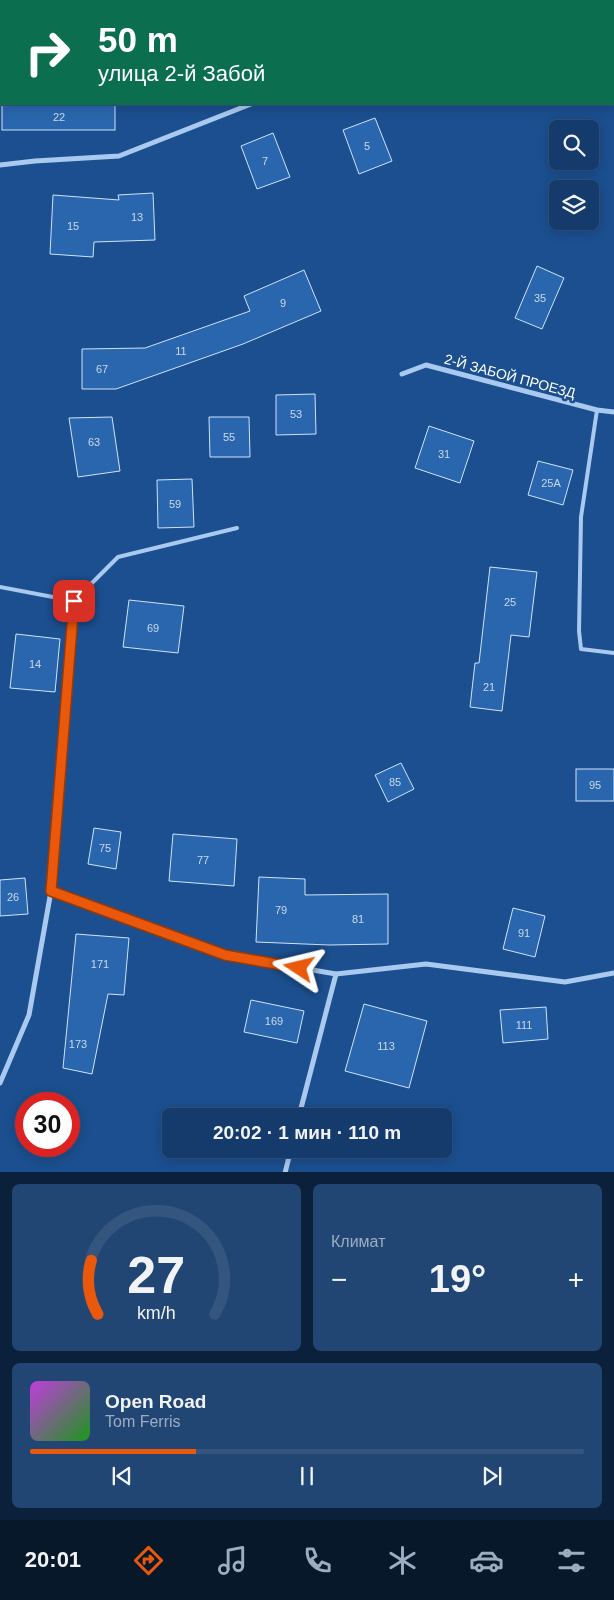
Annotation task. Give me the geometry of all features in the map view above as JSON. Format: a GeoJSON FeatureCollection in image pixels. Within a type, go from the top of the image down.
{"type":"FeatureCollection","features":[{"type":"Feature","properties":{"kind":"street"},"geometry":{"type":"LineString","coordinates":[[0,165],[119,156],[248,105]]}},
{"type":"Feature","properties":{"kind":"street","name":"2-Й ЗАБОЙ ПРОЕЗД"},"geometry":{"type":"LineString","coordinates":[[402,374],[426,365],[597,410],[614,412]]}},
{"type":"Feature","properties":{"kind":"street"},"geometry":{"type":"LineString","coordinates":[[0,1082],[29,1015],[51,891],[74,601]]}},
{"type":"Feature","properties":{"kind":"street"},"geometry":{"type":"LineString","coordinates":[[51,891],[225,955],[336,974],[426,964],[565,982],[614,973]]}},
{"type":"Feature","properties":{"kind":"street"},"geometry":{"type":"LineString","coordinates":[[301,1108],[336,974]]}},
{"type":"Feature","properties":{"kind":"street"},"geometry":{"type":"LineString","coordinates":[[285,1172],[289,1158]]}},
{"type":"Feature","properties":{"kind":"lane"},"geometry":{"type":"LineString","coordinates":[[597,410],[581,517],[579,631],[581,649],[614,653]]}},
{"type":"Feature","properties":{"kind":"lane"},"geometry":{"type":"LineString","coordinates":[[0,587],[74,601],[118,557],[237,528]]}},
{"type":"Feature","properties":{"kind":"building"},"geometry":{"type":"Polygon","coordinates":[[[2,105],[115,105],[115,130],[2,130],[2,105]]]}},
{"type":"Feature","properties":{"kind":"building"},"geometry":{"type":"Polygon","coordinates":[[[375,118],[392,161],[359,174],[343,130],[375,118]]]}},
{"type":"Feature","properties":{"kind":"building"},"geometry":{"type":"Polygon","coordinates":[[[273,133],[290,177],[257,189],[241,146],[273,133]]]}},
{"type":"Feature","properties":{"kind":"building"},"geometry":{"type":"Polygon","coordinates":[[[153,193],[155,240],[94,242],[93,257],[50,254],[53,195],[119,200],[118,195],[153,193]]]}},
{"type":"Feature","properties":{"kind":"building"},"geometry":{"type":"Polygon","coordinates":[[[537,266],[564,278],[542,329],[515,318],[537,266]]]}},
{"type":"Feature","properties":{"kind":"building"},"geometry":{"type":"Polygon","coordinates":[[[304,270],[321,311],[243,344],[116,389],[82,389],[82,349],[145,348],[250,311],[244,296],[304,270]]]}},
{"type":"Feature","properties":{"kind":"building"},"geometry":{"type":"Polygon","coordinates":[[[315,394],[316,434],[276,435],[276,395],[315,394]]]}},
{"type":"Feature","properties":{"kind":"building"},"geometry":{"type":"Polygon","coordinates":[[[112,417],[120,471],[78,477],[69,418],[112,417]]]}},
{"type":"Feature","properties":{"kind":"building"},"geometry":{"type":"Polygon","coordinates":[[[209,417],[249,417],[250,457],[210,457],[209,417]]]}},
{"type":"Feature","properties":{"kind":"building"},"geometry":{"type":"Polygon","coordinates":[[[429,426],[474,441],[460,483],[415,468],[429,426]]]}},
{"type":"Feature","properties":{"kind":"building"},"geometry":{"type":"Polygon","coordinates":[[[538,461],[573,470],[563,505],[528,495],[538,461]]]}},
{"type":"Feature","properties":{"kind":"building"},"geometry":{"type":"Polygon","coordinates":[[[192,479],[194,527],[158,528],[157,480],[192,479]]]}},
{"type":"Feature","properties":{"kind":"building"},"geometry":{"type":"Polygon","coordinates":[[[490,567],[537,572],[529,637],[511,635],[502,711],[470,707],[475,663],[479,663],[490,567]]]}},
{"type":"Feature","properties":{"kind":"building"},"geometry":{"type":"Polygon","coordinates":[[[129,600],[184,606],[178,653],[123,647],[129,600]]]}},
{"type":"Feature","properties":{"kind":"building"},"geometry":{"type":"Polygon","coordinates":[[[16,634],[60,639],[55,692],[10,688],[16,634]]]}},
{"type":"Feature","properties":{"kind":"building"},"geometry":{"type":"Polygon","coordinates":[[[401,763],[414,789],[388,802],[375,775],[401,763]]]}},
{"type":"Feature","properties":{"kind":"building"},"geometry":{"type":"Polygon","coordinates":[[[576,769],[614,769],[614,801],[576,801],[576,769]]]}},
{"type":"Feature","properties":{"kind":"building"},"geometry":{"type":"Polygon","coordinates":[[[94,828],[121,832],[116,869],[88,864],[94,828]]]}},
{"type":"Feature","properties":{"kind":"building"},"geometry":{"type":"Polygon","coordinates":[[[173,834],[237,839],[234,886],[169,881],[173,834]]]}},
{"type":"Feature","properties":{"kind":"building"},"geometry":{"type":"Polygon","coordinates":[[[259,877],[305,879],[305,895],[388,894],[388,944],[329,945],[256,942],[259,877]]]}},
{"type":"Feature","properties":{"kind":"building"},"geometry":{"type":"Polygon","coordinates":[[[25,878],[28,914],[0,916],[0,880],[25,878]]]}},
{"type":"Feature","properties":{"kind":"building"},"geometry":{"type":"Polygon","coordinates":[[[513,908],[545,916],[535,957],[503,949],[513,908]]]}},
{"type":"Feature","properties":{"kind":"building"},"geometry":{"type":"Polygon","coordinates":[[[76,934],[129,938],[124,995],[108,994],[92,1074],[63,1068],[76,934]]]}},
{"type":"Feature","properties":{"kind":"building"},"geometry":{"type":"Polygon","coordinates":[[[251,1000],[304,1011],[297,1043],[244,1032],[251,1000]]]}},
{"type":"Feature","properties":{"kind":"building"},"geometry":{"type":"Polygon","coordinates":[[[364,1004],[427,1021],[409,1088],[345,1071],[364,1004]]]}},
{"type":"Feature","properties":{"kind":"building"},"geometry":{"type":"Polygon","coordinates":[[[546,1007],[548,1039],[503,1043],[500,1010],[546,1007]]]}},
{"type":"Feature","properties":{"kind":"route"},"geometry":{"type":"LineString","coordinates":[[74,601],[51,891],[225,955],[299,968]]}}]}
